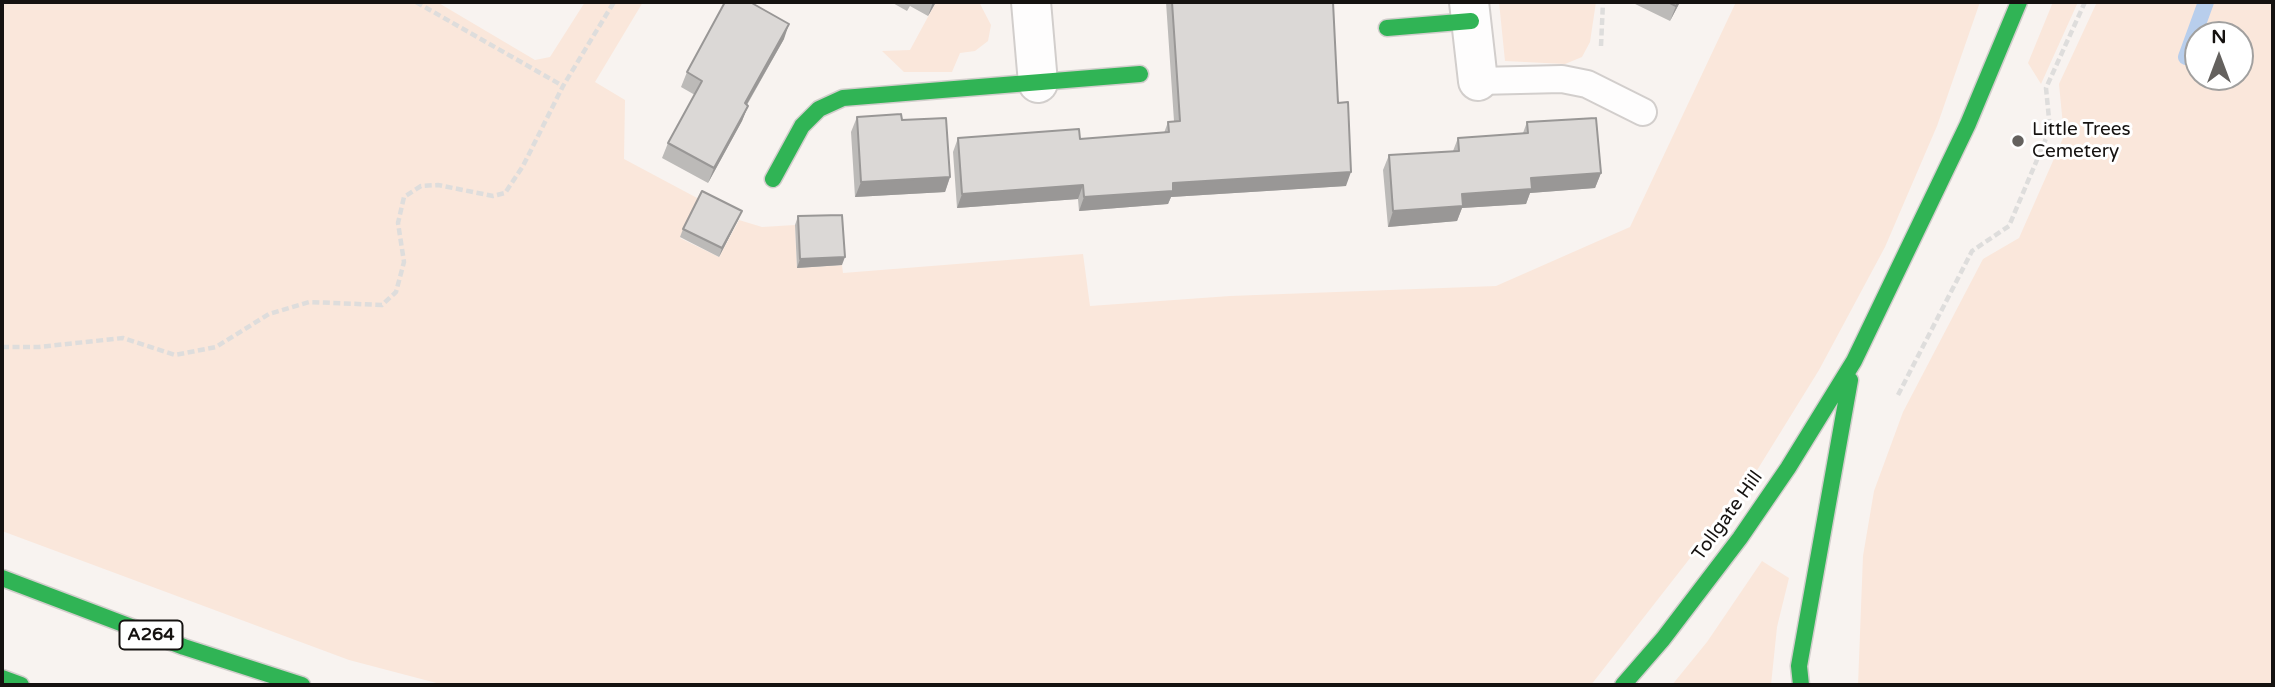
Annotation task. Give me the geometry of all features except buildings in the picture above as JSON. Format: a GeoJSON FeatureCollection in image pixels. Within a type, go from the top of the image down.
{"type":"FeatureCollection","features":[{"type":"Feature","properties":{"kind":"main road","name":"Tollgate Hill"},"geometry":{"type":"LineString","coordinates":[[1623,685],[1663,639],[1740,538],[1788,468],[1854,361],[1968,124],[2019,2]]}},
{"type":"Feature","properties":{"kind":"main road"},"geometry":{"type":"LineString","coordinates":[[1387,28],[1470,11]]}},
{"type":"Feature","properties":{"kind":"main road"},"geometry":{"type":"LineString","coordinates":[[773,179],[802,127],[819,108],[843,98],[1140,74]]}},
{"type":"Feature","properties":{"kind":"main road","name":"Tollgate Hill"},"geometry":{"type":"LineString","coordinates":[[1801,685],[1799,666],[1854,361]]}},
{"type":"Feature","properties":{"kind":"main road","name":"A264"},"geometry":{"type":"LineString","coordinates":[[2,578],[184,647],[302,685]]}},
{"type":"Feature","properties":{"kind":"main road"},"geometry":{"type":"LineString","coordinates":[[2,678],[21,685]]}},
{"type":"Feature","properties":{"kind":"street"},"geometry":{"type":"LineString","coordinates":[[1031,2],[1038,83]]}},
{"type":"Feature","properties":{"kind":"street"},"geometry":{"type":"LineString","coordinates":[[1470,11],[1478,81]]}},
{"type":"Feature","properties":{"kind":"lane"},"geometry":{"type":"LineString","coordinates":[[1478,81],[1562,79],[1587,84],[1643,112]]}},
{"type":"Feature","properties":{"kind":"path"},"geometry":{"type":"LineString","coordinates":[[416,2],[563,86]]}},
{"type":"Feature","properties":{"kind":"path"},"geometry":{"type":"LineString","coordinates":[[2,347],[39,347],[123,338],[175,355],[216,346],[269,314],[309,302],[382,305],[396,292],[404,262],[398,223],[404,197],[421,186],[438,185],[493,196],[505,193],[523,166],[563,86],[614,2]]}},
{"type":"Feature","properties":{"kind":"path"},"geometry":{"type":"LineString","coordinates":[[1894,403],[1972,251],[2009,226],[2050,129],[2046,88],[2085,2]]}},
{"type":"Feature","properties":{"kind":"shaded area"},"geometry":{"type":"Polygon","coordinates":[[[2,2],[437,2],[535,60],[550,57],[585,2],[643,2],[595,82],[625,100],[624,159],[699,199],[680,238],[719,257],[739,220],[762,227],[795,225],[797,268],[842,265],[843,273],[1083,254],[1090,306],[1230,296],[1496,286],[1630,227],[1736,2],[1980,2],[1937,126],[1885,247],[1819,370],[1751,480],[1591,685],[444,685],[349,660],[2,531],[2,2]]]}},
{"type":"Feature","properties":{"kind":"shaded area"},"geometry":{"type":"Polygon","coordinates":[[[936,2],[979,2],[991,25],[988,41],[975,51],[960,53],[952,72],[904,72],[882,51],[910,50],[936,2]]]}},
{"type":"Feature","properties":{"kind":"shaded area"},"geometry":{"type":"Polygon","coordinates":[[[1499,2],[1596,2],[1590,42],[1582,57],[1565,64],[1505,61],[1499,2]]]}},
{"type":"Feature","properties":{"kind":"shaded area"},"geometry":{"type":"Polygon","coordinates":[[[2053,2],[2078,2],[2041,84],[2028,63],[2053,2]]]}},
{"type":"Feature","properties":{"kind":"shaded area"},"geometry":{"type":"Polygon","coordinates":[[[2097,2],[2273,2],[2273,685],[1858,685],[1863,556],[1874,491],[1903,412],[1983,259],[2019,238],[2064,136],[2059,84],[2097,2]]]}},
{"type":"Feature","properties":{"kind":"shaded area"},"geometry":{"type":"Polygon","coordinates":[[[1762,561],[1789,578],[1777,627],[1771,685],[1672,685],[1707,642],[1762,561]]]}},
{"type":"Feature","properties":{"kind":"waterway"},"geometry":{"type":"LineString","coordinates":[[2199,21],[2206,2]]}},
{"type":"Feature","properties":{"kind":"traffic: fast"},"geometry":{"type":"LineString","coordinates":[[1623,685],[1663,639],[1740,538],[1788,468],[1854,361],[1968,124],[2019,2]]}},
{"type":"Feature","properties":{"kind":"traffic: fast"},"geometry":{"type":"LineString","coordinates":[[1387,28],[1471,21]]}},
{"type":"Feature","properties":{"kind":"traffic: fast"},"geometry":{"type":"LineString","coordinates":[[773,179],[802,126],[819,109],[843,98],[1140,74]]}},
{"type":"Feature","properties":{"kind":"traffic: fast"},"geometry":{"type":"LineString","coordinates":[[1801,685],[1799,666],[1850,380]]}},
{"type":"Feature","properties":{"kind":"traffic: fast"},"geometry":{"type":"LineString","coordinates":[[2,578],[184,647],[302,685]]}},
{"type":"Feature","properties":{"kind":"traffic: fast"},"geometry":{"type":"LineString","coordinates":[[2,678],[21,685]]}},
{"type":"Feature","properties":{"kind":"place","name":"Little Trees Cemetery"},"geometry":{"type":"Point","coordinates":[2018,141]}}]}
